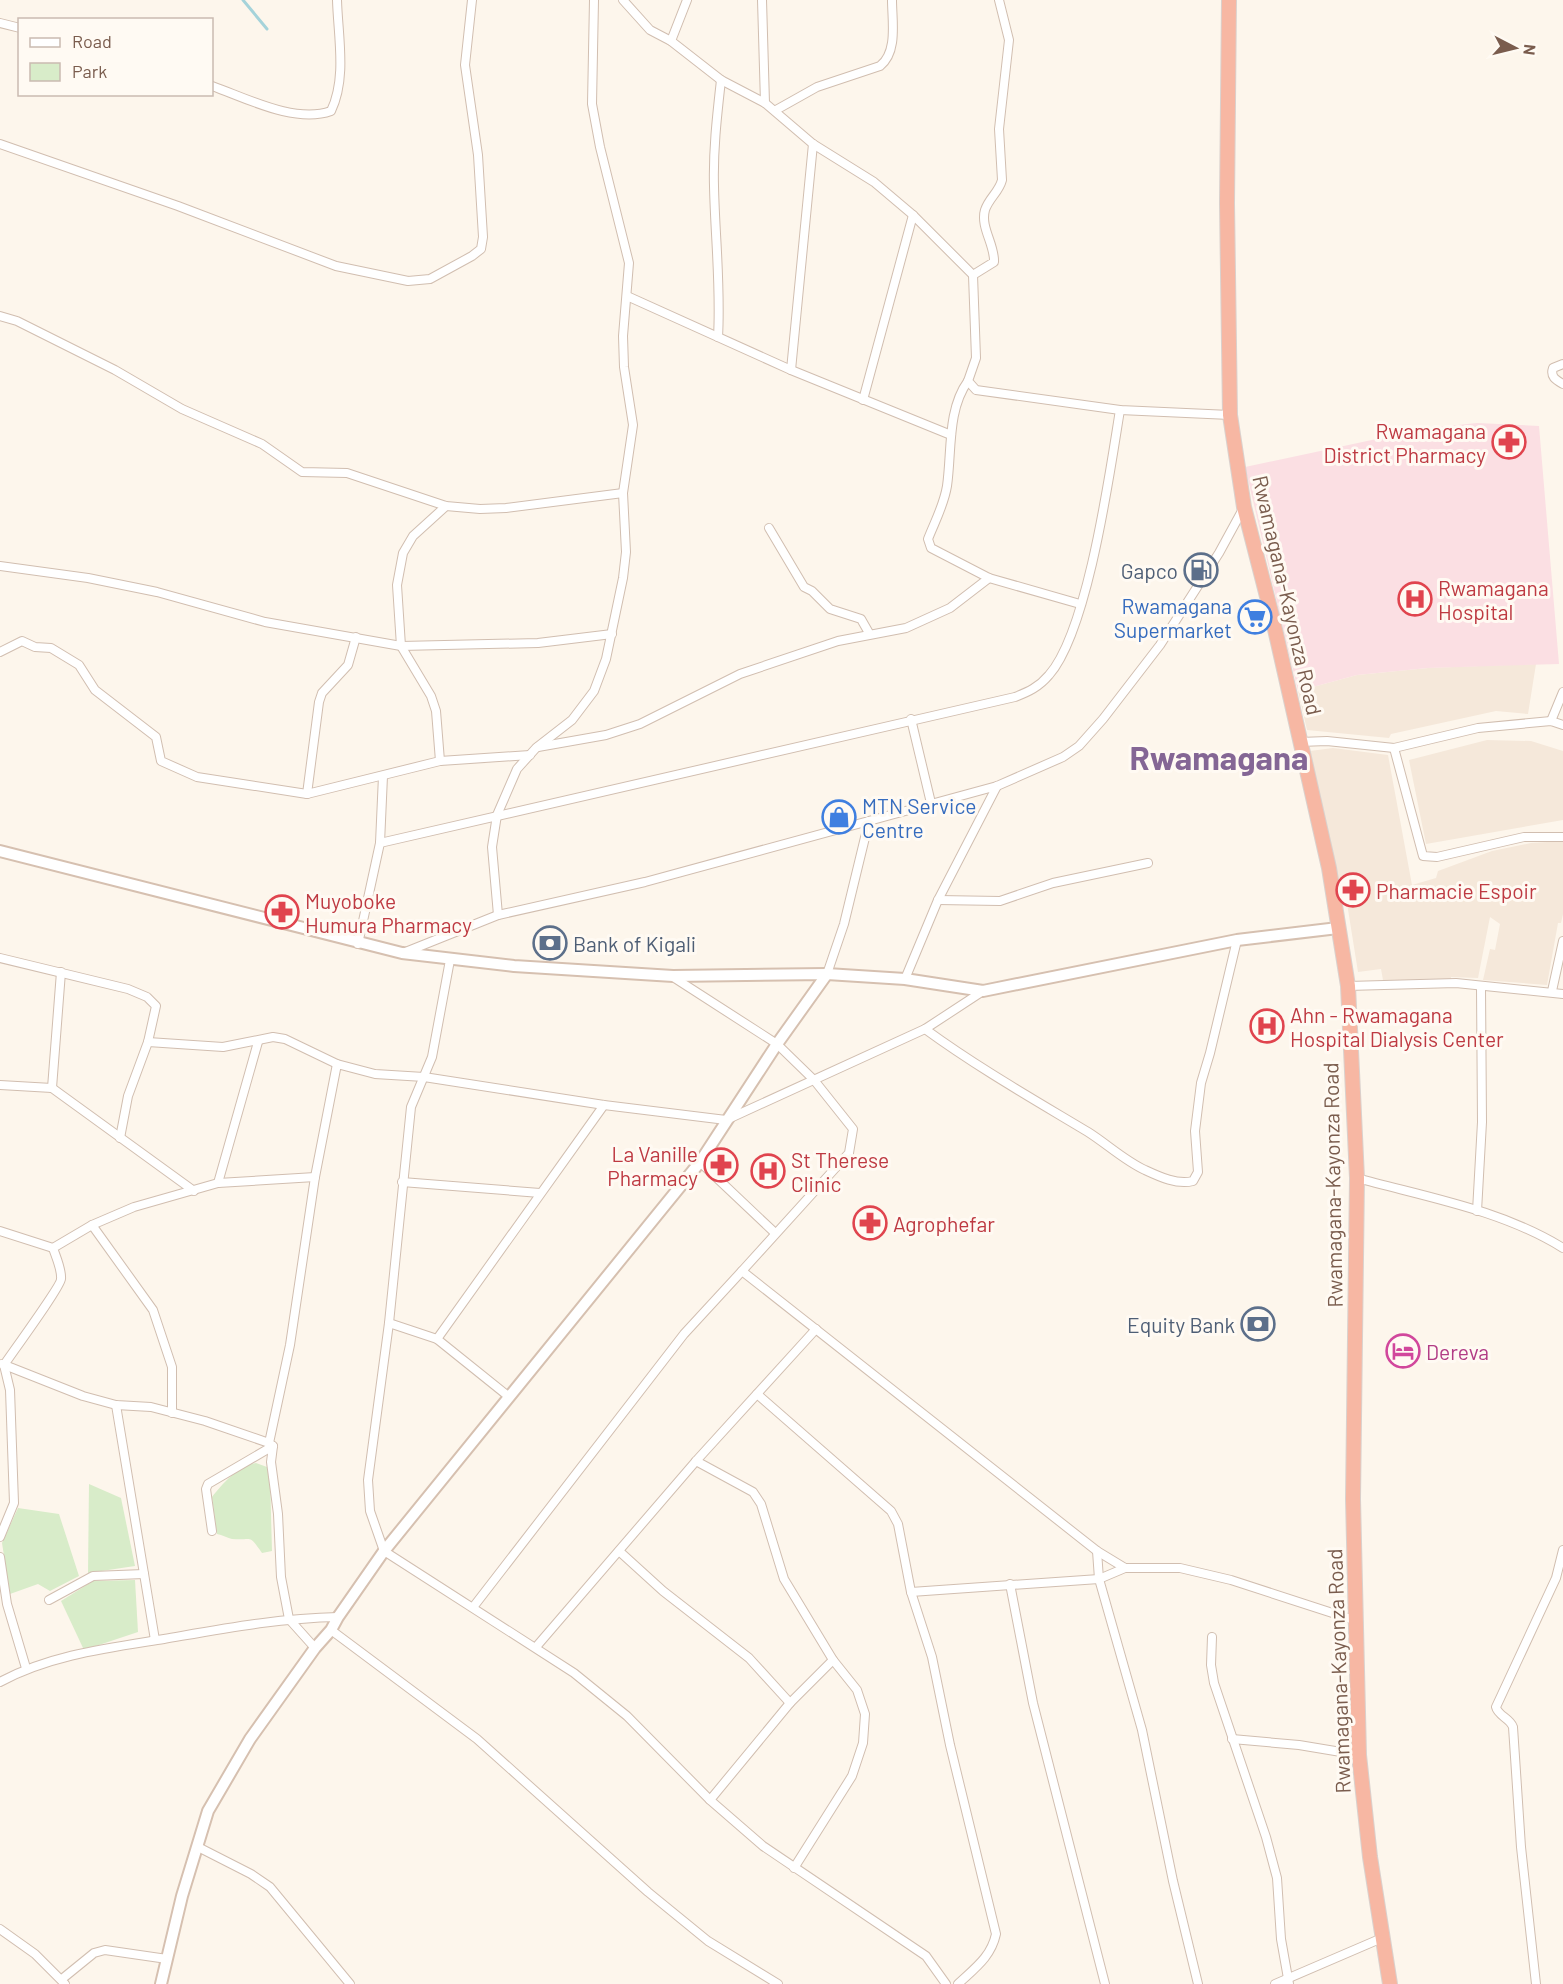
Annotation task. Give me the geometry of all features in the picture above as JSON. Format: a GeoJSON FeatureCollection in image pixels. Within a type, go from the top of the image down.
{"type":"FeatureCollection","features":[{"type":"Feature","properties":{"kind":"highway","name":"Rwamagana-Kayonza Road"},"geometry":{"type":"LineString","coordinates":[[1229,0],[1227,203],[1230,415],[1244,507],[1329,868],[1348,986],[1357,1178],[1354,1620],[1359,1755],[1390,1984]]}},
{"type":"Feature","properties":{"kind":"main road"},"geometry":{"type":"LineString","coordinates":[[0,851],[358,944],[402,953],[450,960],[673,976],[827,974],[905,979],[983,991],[1237,940],[1338,928]]}},
{"type":"Feature","properties":{"kind":"main road"},"geometry":{"type":"LineString","coordinates":[[161,1984],[208,1811],[250,1739],[315,1648],[331,1630],[384,1551],[700,1162],[777,1044],[827,974]]}},
{"type":"Feature","properties":{"kind":"street"},"geometry":{"type":"LineString","coordinates":[[213,86],[286,111],[320,116],[331,111],[338,97],[340,83],[337,0]]}},
{"type":"Feature","properties":{"kind":"street"},"geometry":{"type":"LineString","coordinates":[[0,144],[178,206],[336,266],[408,281],[430,279],[481,249],[483,237],[478,155],[465,65],[472,0]]}},
{"type":"Feature","properties":{"kind":"street"},"geometry":{"type":"LineString","coordinates":[[498,915],[492,847],[497,815],[511,779],[536,748],[572,720],[594,691],[606,659],[612,634],[626,552],[622,493],[633,425],[624,367],[629,263],[626,241],[600,147],[592,104],[594,0]]}},
{"type":"Feature","properties":{"kind":"street"},"geometry":{"type":"LineString","coordinates":[[622,0],[650,30],[670,41],[721,80],[776,110],[813,144],[874,182],[913,215],[973,275],[976,358],[968,381],[962,387],[951,435],[947,488],[942,508],[928,539],[931,548],[989,578],[1080,604]]}},
{"type":"Feature","properties":{"kind":"street"},"geometry":{"type":"LineString","coordinates":[[670,41],[687,0]]}},
{"type":"Feature","properties":{"kind":"street"},"geometry":{"type":"LineString","coordinates":[[762,0],[765,103]]}},
{"type":"Feature","properties":{"kind":"street"},"geometry":{"type":"LineString","coordinates":[[776,110],[817,87],[880,66],[887,61],[891,46],[892,0]]}},
{"type":"Feature","properties":{"kind":"street"},"geometry":{"type":"LineString","coordinates":[[973,275],[994,262],[993,245],[984,222],[985,210],[1002,180],[999,129],[1009,40],[999,0]]}},
{"type":"Feature","properties":{"kind":"street"},"geometry":{"type":"LineString","coordinates":[[0,23],[18,28]]}},
{"type":"Feature","properties":{"kind":"street"},"geometry":{"type":"LineString","coordinates":[[718,337],[720,299],[714,139],[721,80]]}},
{"type":"Feature","properties":{"kind":"street"},"geometry":{"type":"LineString","coordinates":[[791,370],[813,144]]}},
{"type":"Feature","properties":{"kind":"street"},"geometry":{"type":"LineString","coordinates":[[863,400],[913,215]]}},
{"type":"Feature","properties":{"kind":"street"},"geometry":{"type":"LineString","coordinates":[[627,296],[791,370],[951,435]]}},
{"type":"Feature","properties":{"kind":"street"},"geometry":{"type":"LineString","coordinates":[[0,316],[16,321],[115,370],[182,409],[262,444],[302,472],[347,473],[446,506],[506,508],[622,493]]}},
{"type":"Feature","properties":{"kind":"street"},"geometry":{"type":"LineString","coordinates":[[1563,364],[1553,368],[1551,372],[1553,378],[1563,384]]}},
{"type":"Feature","properties":{"kind":"street"},"geometry":{"type":"LineString","coordinates":[[968,381],[976,390],[1120,410],[1230,415]]}},
{"type":"Feature","properties":{"kind":"street"},"geometry":{"type":"LineString","coordinates":[[380,843],[1014,697],[1035,689],[1050,674],[1065,649],[1080,604],[1109,480],[1120,410]]}},
{"type":"Feature","properties":{"kind":"street"},"geometry":{"type":"LineString","coordinates":[[440,761],[436,711],[431,696],[401,646],[397,585],[403,553],[413,536],[446,506]]}},
{"type":"Feature","properties":{"kind":"street"},"geometry":{"type":"LineString","coordinates":[[402,953],[498,915],[645,882],[997,786],[1063,757],[1079,746],[1103,719],[1160,645],[1219,553],[1244,507]]}},
{"type":"Feature","properties":{"kind":"street"},"geometry":{"type":"LineString","coordinates":[[769,528],[804,587],[812,591],[830,609],[861,619],[869,633]]}},
{"type":"Feature","properties":{"kind":"street"},"geometry":{"type":"LineString","coordinates":[[0,566],[99,580],[157,592],[265,622],[401,646],[538,643],[612,634]]}},
{"type":"Feature","properties":{"kind":"street"},"geometry":{"type":"LineString","coordinates":[[536,748],[606,735],[631,726],[740,674],[838,640],[906,628],[951,608],[989,578]]}},
{"type":"Feature","properties":{"kind":"street"},"geometry":{"type":"LineString","coordinates":[[307,794],[319,702],[322,693],[348,665],[356,637]]}},
{"type":"Feature","properties":{"kind":"street"},"geometry":{"type":"LineString","coordinates":[[0,652],[22,642],[35,647],[51,648],[79,665],[95,690],[156,737],[161,761],[167,766],[197,777],[307,794],[440,761],[530,755]]}},
{"type":"Feature","properties":{"kind":"street"},"geometry":{"type":"LineString","coordinates":[[1551,721],[1563,692]]}},
{"type":"Feature","properties":{"kind":"street"},"geometry":{"type":"LineString","coordinates":[[911,719],[931,803]]}},
{"type":"Feature","properties":{"kind":"street"},"geometry":{"type":"LineString","coordinates":[[1300,742],[1327,741],[1394,748],[1478,728],[1551,721],[1563,725]]}},
{"type":"Feature","properties":{"kind":"street"},"geometry":{"type":"LineString","coordinates":[[1394,748],[1423,856],[1437,857],[1524,837],[1563,837]]}},
{"type":"Feature","properties":{"kind":"street"},"geometry":{"type":"LineString","coordinates":[[358,944],[380,843],[383,776]]}},
{"type":"Feature","properties":{"kind":"street"},"geometry":{"type":"LineString","coordinates":[[905,979],[938,900],[997,786]]}},
{"type":"Feature","properties":{"kind":"street"},"geometry":{"type":"LineString","coordinates":[[827,974],[844,924],[869,821]]}},
{"type":"Feature","properties":{"kind":"street"},"geometry":{"type":"LineString","coordinates":[[938,900],[1000,901],[1053,883],[1148,863]]}},
{"type":"Feature","properties":{"kind":"street"},"geometry":{"type":"LineString","coordinates":[[925,1029],[965,1058],[1107,1144],[1143,1169],[1170,1180],[1186,1183],[1193,1181],[1197,1172],[1195,1131],[1201,1083],[1237,940]]}},
{"type":"Feature","properties":{"kind":"street"},"geometry":{"type":"LineString","coordinates":[[1552,992],[1563,941]]}},
{"type":"Feature","properties":{"kind":"street"},"geometry":{"type":"LineString","coordinates":[[0,958],[128,989],[147,997],[156,1006],[148,1042],[128,1096],[120,1138]]}},
{"type":"Feature","properties":{"kind":"street"},"geometry":{"type":"LineString","coordinates":[[450,960],[436,1042],[411,1107],[389,1323],[368,1480],[370,1511],[384,1551],[474,1606],[574,1673],[627,1716],[710,1800],[763,1846],[926,1956],[946,1984]]}},
{"type":"Feature","properties":{"kind":"street"},"geometry":{"type":"LineString","coordinates":[[52,1088],[61,972]]}},
{"type":"Feature","properties":{"kind":"street"},"geometry":{"type":"LineString","coordinates":[[474,1606],[684,1334],[742,1271],[774,1232],[849,1153],[854,1129],[814,1080],[777,1044],[673,976]]}},
{"type":"Feature","properties":{"kind":"street"},"geometry":{"type":"LineString","coordinates":[[1348,986],[1430,983],[1563,994]]}},
{"type":"Feature","properties":{"kind":"street"},"geometry":{"type":"LineString","coordinates":[[1477,1211],[1482,1122],[1481,988]]}},
{"type":"Feature","properties":{"kind":"street"},"geometry":{"type":"LineString","coordinates":[[148,1042],[210,1047],[258,1042],[273,1037],[285,1040],[337,1064],[375,1074],[424,1077],[604,1105],[726,1120],[925,1029],[983,991]]}},
{"type":"Feature","properties":{"kind":"street"},"geometry":{"type":"LineString","coordinates":[[218,1183],[258,1042]]}},
{"type":"Feature","properties":{"kind":"street"},"geometry":{"type":"LineString","coordinates":[[315,1648],[289,1619],[281,1577],[271,1445],[290,1345],[315,1177],[337,1064]]}},
{"type":"Feature","properties":{"kind":"street"},"geometry":{"type":"LineString","coordinates":[[0,1085],[52,1088],[194,1191]]}},
{"type":"Feature","properties":{"kind":"street"},"geometry":{"type":"LineString","coordinates":[[437,1339],[604,1105]]}},
{"type":"Feature","properties":{"kind":"street"},"geometry":{"type":"LineString","coordinates":[[700,1162],[774,1232]]}},
{"type":"Feature","properties":{"kind":"street"},"geometry":{"type":"LineString","coordinates":[[0,1231],[53,1248],[92,1225],[144,1204],[218,1183],[315,1177]]}},
{"type":"Feature","properties":{"kind":"street"},"geometry":{"type":"LineString","coordinates":[[1357,1178],[1477,1211],[1534,1230],[1563,1248]]}},
{"type":"Feature","properties":{"kind":"street"},"geometry":{"type":"LineString","coordinates":[[402,1182],[540,1193]]}},
{"type":"Feature","properties":{"kind":"street"},"geometry":{"type":"LineString","coordinates":[[92,1225],[153,1310],[172,1367],[172,1413]]}},
{"type":"Feature","properties":{"kind":"street"},"geometry":{"type":"LineString","coordinates":[[2,1364],[58,1288],[61,1279],[53,1248]]}},
{"type":"Feature","properties":{"kind":"street"},"geometry":{"type":"LineString","coordinates":[[742,1271],[861,1368],[1097,1551],[1125,1568]]}},
{"type":"Feature","properties":{"kind":"street"},"geometry":{"type":"LineString","coordinates":[[389,1323],[437,1339],[508,1396]]}},
{"type":"Feature","properties":{"kind":"street"},"geometry":{"type":"LineString","coordinates":[[536,1647],[696,1461],[816,1329]]}},
{"type":"Feature","properties":{"kind":"street"},"geometry":{"type":"LineString","coordinates":[[2,1364],[83,1396],[116,1405],[151,1407],[226,1426],[271,1445]]}},
{"type":"Feature","properties":{"kind":"street"},"geometry":{"type":"LineString","coordinates":[[0,1537],[14,1503],[10,1390],[2,1364]]}},
{"type":"Feature","properties":{"kind":"street"},"geometry":{"type":"LineString","coordinates":[[757,1394],[891,1511],[898,1524],[911,1592],[932,1657],[950,1745],[996,1934],[993,1949],[986,1959],[958,1984]]}},
{"type":"Feature","properties":{"kind":"street"},"geometry":{"type":"LineString","coordinates":[[116,1405],[155,1640]]}},
{"type":"Feature","properties":{"kind":"street"},"geometry":{"type":"LineString","coordinates":[[212,1531],[206,1489],[208,1484],[271,1445]]}},
{"type":"Feature","properties":{"kind":"street"},"geometry":{"type":"LineString","coordinates":[[696,1461],[753,1492],[761,1504],[784,1579],[833,1660],[857,1690],[865,1714],[863,1743],[852,1776],[794,1868]]}},
{"type":"Feature","properties":{"kind":"street"},"geometry":{"type":"LineString","coordinates":[[1536,1984],[1521,1847],[1513,1727],[1511,1722],[1497,1712],[1496,1707],[1552,1588],[1563,1550]]}},
{"type":"Feature","properties":{"kind":"street"},"geometry":{"type":"LineString","coordinates":[[619,1551],[663,1591],[749,1658],[790,1703]]}},
{"type":"Feature","properties":{"kind":"street"},"geometry":{"type":"LineString","coordinates":[[1097,1551],[1099,1579],[1142,1730],[1173,1881],[1198,1984]]}},
{"type":"Feature","properties":{"kind":"street"},"geometry":{"type":"LineString","coordinates":[[0,1557],[7,1604],[26,1668]]}},
{"type":"Feature","properties":{"kind":"street"},"geometry":{"type":"LineString","coordinates":[[911,1592],[1099,1579],[1125,1568],[1180,1569],[1231,1580],[1354,1620]]}},
{"type":"Feature","properties":{"kind":"street"},"geometry":{"type":"LineString","coordinates":[[49,1600],[93,1576],[144,1574]]}},
{"type":"Feature","properties":{"kind":"street"},"geometry":{"type":"LineString","coordinates":[[1010,1584],[1033,1702],[1105,1984]]}},
{"type":"Feature","properties":{"kind":"street"},"geometry":{"type":"LineString","coordinates":[[0,1682],[26,1668],[73,1655],[289,1619],[338,1617]]}},
{"type":"Feature","properties":{"kind":"street"},"geometry":{"type":"LineString","coordinates":[[331,1630],[477,1739],[648,1892],[708,1941],[778,1984]]}},
{"type":"Feature","properties":{"kind":"street"},"geometry":{"type":"LineString","coordinates":[[1212,1637],[1211,1665],[1232,1739],[1266,1837],[1277,1878],[1288,1981]]}},
{"type":"Feature","properties":{"kind":"street"},"geometry":{"type":"LineString","coordinates":[[710,1800],[790,1703],[833,1660]]}},
{"type":"Feature","properties":{"kind":"street"},"geometry":{"type":"LineString","coordinates":[[1232,1739],[1299,1745],[1359,1755]]}},
{"type":"Feature","properties":{"kind":"street"},"geometry":{"type":"LineString","coordinates":[[198,1847],[252,1874],[270,1887],[350,1984]]}},
{"type":"Feature","properties":{"kind":"street"},"geometry":{"type":"LineString","coordinates":[[0,1929],[35,1954],[64,1982],[94,1953],[105,1950],[167,1959]]}},
{"type":"Feature","properties":{"kind":"street"},"geometry":{"type":"LineString","coordinates":[[1275,1984],[1288,1981],[1382,1938]]}},
{"type":"Feature","properties":{"kind":"shaded area","name":"Rwamagana Hospital"},"geometry":{"type":"Polygon","coordinates":[[[1477,423],[1539,426],[1559,664],[1428,668],[1357,675],[1298,691],[1245,467],[1428,428],[1477,423]]]}},
{"type":"Feature","properties":{"kind":"shaded area"},"geometry":{"type":"Polygon","coordinates":[[[1536,664],[1528,714],[1496,711],[1391,734],[1389,738],[1307,730],[1298,691],[1357,675],[1428,668],[1536,664]]]}},
{"type":"Feature","properties":{"kind":"shaded area"},"geometry":{"type":"Polygon","coordinates":[[[1487,740],[1531,741],[1563,751],[1563,820],[1426,844],[1409,760],[1487,740]]]}},
{"type":"Feature","properties":{"kind":"shaded area"},"geometry":{"type":"Polygon","coordinates":[[[1333,748],[1388,755],[1412,885],[1436,878],[1438,871],[1492,851],[1531,843],[1563,841],[1563,914],[1561,923],[1558,923],[1547,985],[1483,980],[1490,949],[1495,950],[1500,924],[1490,917],[1478,978],[1451,977],[1443,981],[1383,980],[1381,969],[1358,972],[1346,897],[1339,889],[1310,751],[1333,748]]]}},
{"type":"Feature","properties":{"kind":"green space"},"geometry":{"type":"Polygon","coordinates":[[[256,1463],[267,1467],[270,1477],[272,1551],[262,1553],[250,1539],[232,1539],[217,1534],[212,1497],[237,1471],[256,1463]]]}},
{"type":"Feature","properties":{"kind":"green space"},"geometry":{"type":"Polygon","coordinates":[[[89,1484],[121,1498],[135,1566],[88,1573],[89,1484]]]}},
{"type":"Feature","properties":{"kind":"green space"},"geometry":{"type":"Polygon","coordinates":[[[18,1508],[59,1514],[79,1576],[50,1591],[38,1584],[10,1594],[2,1543],[18,1508]]]}},
{"type":"Feature","properties":{"kind":"green space"},"geometry":{"type":"Polygon","coordinates":[[[135,1580],[138,1632],[84,1650],[61,1601],[93,1581],[135,1580]]]}},
{"type":"Feature","properties":{"kind":"waterway"},"geometry":{"type":"LineString","coordinates":[[243,0],[267,29]]}},
{"type":"Feature","properties":{"kind":"place","name":"Rwamagana District Pharmacy"},"geometry":{"type":"Point","coordinates":[1509,442]}},
{"type":"Feature","properties":{"kind":"place","name":"Gapco"},"geometry":{"type":"Point","coordinates":[1201,570]}},
{"type":"Feature","properties":{"kind":"place","name":"Rwamagana Hospital"},"geometry":{"type":"Point","coordinates":[1415,599]}},
{"type":"Feature","properties":{"kind":"place","name":"Rwamagana Supermarket"},"geometry":{"type":"Point","coordinates":[1255,617]}},
{"type":"Feature","properties":{"kind":"place","name":"MTN Service Centre"},"geometry":{"type":"Point","coordinates":[839,817]}},
{"type":"Feature","properties":{"kind":"place","name":"Pharmacie Espoir"},"geometry":{"type":"Point","coordinates":[1353,890]}},
{"type":"Feature","properties":{"kind":"place","name":"Muyoboke Humura Pharmacy"},"geometry":{"type":"Point","coordinates":[282,912]}},
{"type":"Feature","properties":{"kind":"place","name":"Bank of Kigali"},"geometry":{"type":"Point","coordinates":[550,943]}},
{"type":"Feature","properties":{"kind":"place","name":"Ahn - Rwamagana Hospital Dialysis Center"},"geometry":{"type":"Point","coordinates":[1267,1026]}},
{"type":"Feature","properties":{"kind":"place","name":"La Vanille Pharmacy"},"geometry":{"type":"Point","coordinates":[721,1165]}},
{"type":"Feature","properties":{"kind":"place","name":"St Therese Clinic"},"geometry":{"type":"Point","coordinates":[768,1171]}},
{"type":"Feature","properties":{"kind":"place","name":"Agrophefar"},"geometry":{"type":"Point","coordinates":[870,1223]}},
{"type":"Feature","properties":{"kind":"place","name":"Equity Bank"},"geometry":{"type":"Point","coordinates":[1258,1324]}},
{"type":"Feature","properties":{"kind":"place","name":"Dereva"},"geometry":{"type":"Point","coordinates":[1403,1351]}},
{"type":"Feature","properties":{"kind":"district","name":"Rwamagana"},"geometry":{"type":"Point","coordinates":[1219,757]}}]}
